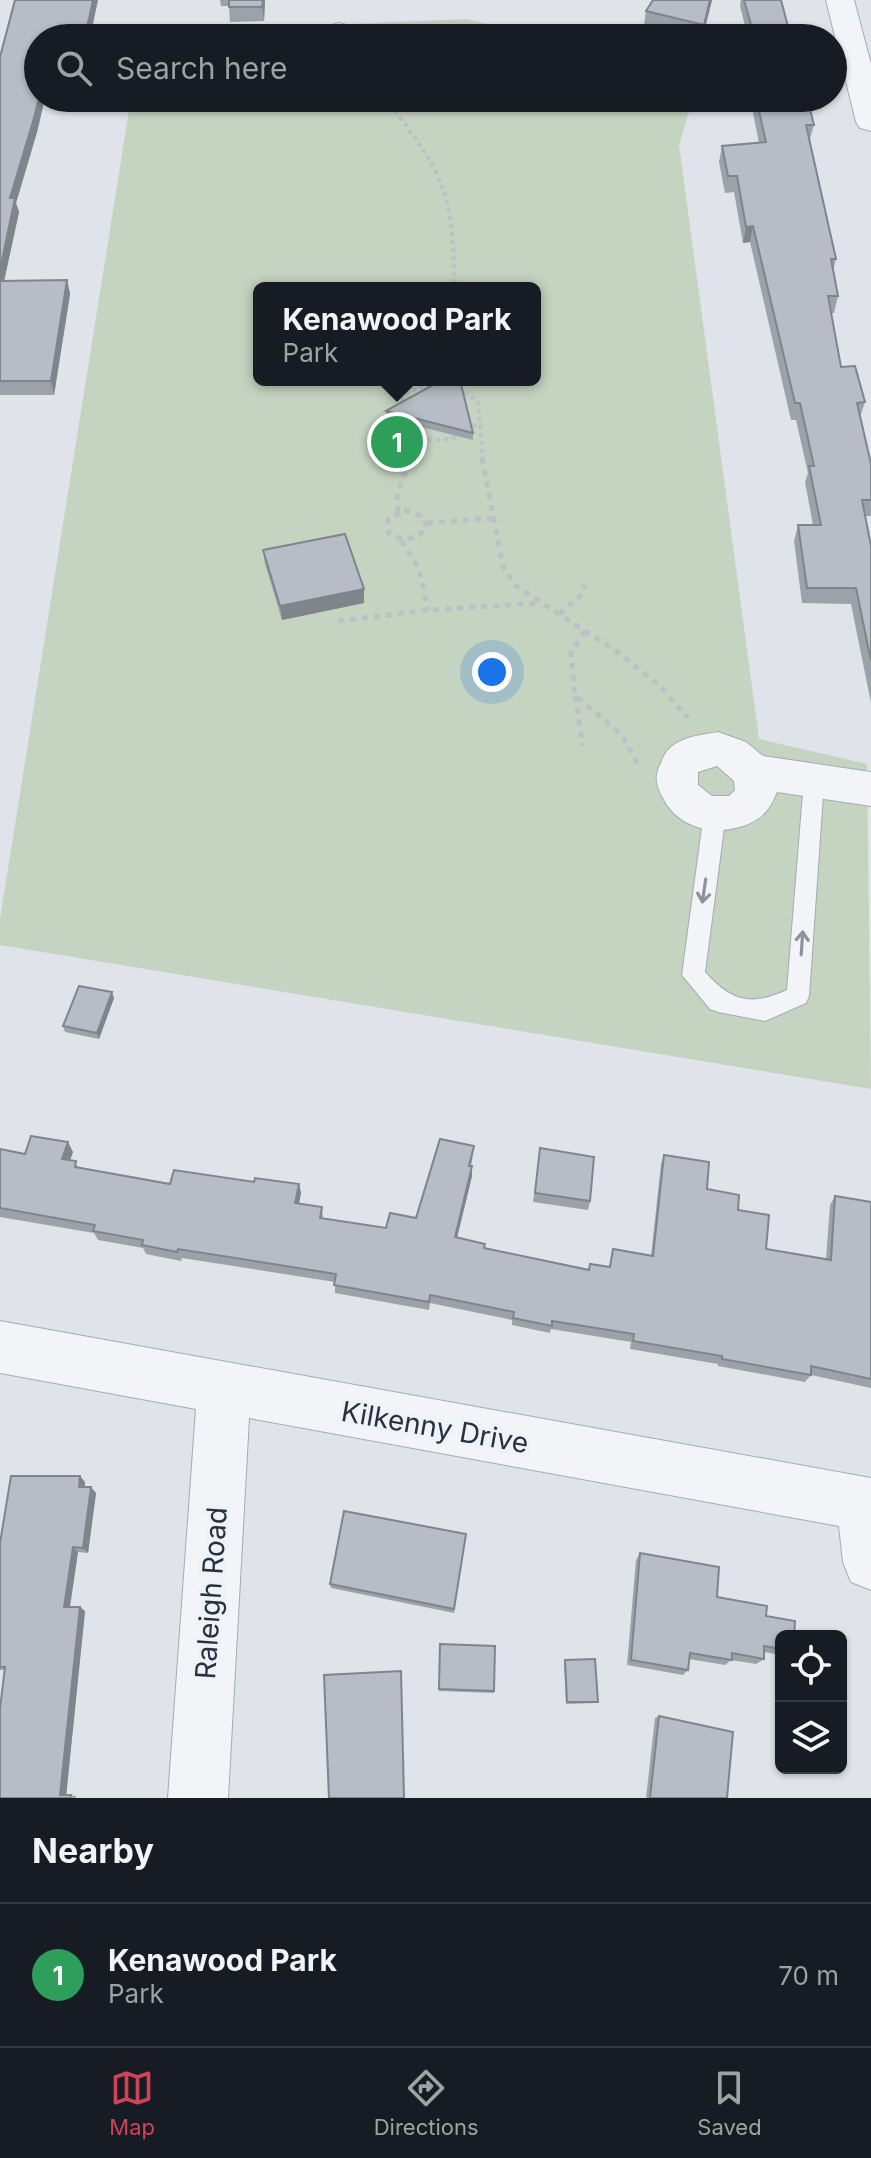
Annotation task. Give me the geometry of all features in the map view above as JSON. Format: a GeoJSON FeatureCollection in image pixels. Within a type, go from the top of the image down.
{"type":"FeatureCollection","features":[{"type":"Feature","properties":{"kind":"street"},"geometry":{"type":"LineString","coordinates":[[840,0],[846,24]]}},
{"type":"Feature","properties":{"kind":"street"},"geometry":{"type":"LineString","coordinates":[[847,28],[871,122]]}},
{"type":"Feature","properties":{"kind":"street"},"geometry":{"type":"LineString","coordinates":[[709,749],[740,756],[754,772],[755,793],[749,802],[728,813],[715,813],[690,804],[676,785],[675,775],[686,756],[709,749]]}},
{"type":"Feature","properties":{"kind":"street"},"geometry":{"type":"LineString","coordinates":[[754,772],[871,789]]}},
{"type":"Feature","properties":{"kind":"street","name":"Kilkenny Drive"},"geometry":{"type":"LineString","coordinates":[[0,1347],[868,1505]]}},
{"type":"Feature","properties":{"kind":"street","name":"Raleigh Road"},"geometry":{"type":"LineString","coordinates":[[198,1798],[224,1389]]}},
{"type":"Feature","properties":{"kind":"street"},"geometry":{"type":"LineString","coordinates":[[868,1505],[871,1562]]}},
{"type":"Feature","properties":{"kind":"lane"},"geometry":{"type":"LineString","coordinates":[[715,813],[693,975],[718,1002],[765,1011],[798,996],[814,781]]}},
{"type":"Feature","properties":{"kind":"path"},"geometry":{"type":"LineString","coordinates":[[395,112],[439,179],[448,207],[454,282]]}},
{"type":"Feature","properties":{"kind":"path"},"geometry":{"type":"LineString","coordinates":[[421,386],[401,398],[396,407],[396,417],[409,433],[420,439],[448,440],[461,436],[478,422]]}},
{"type":"Feature","properties":{"kind":"path"},"geometry":{"type":"LineString","coordinates":[[454,386],[478,402],[478,422],[503,567],[516,586],[659,685],[693,724],[709,749]]}},
{"type":"Feature","properties":{"kind":"path"},"geometry":{"type":"LineString","coordinates":[[398,512],[394,503],[399,484],[420,439]]}},
{"type":"Feature","properties":{"kind":"path"},"geometry":{"type":"LineString","coordinates":[[428,610],[419,568],[401,540],[389,534],[386,524],[398,512],[416,512],[427,523],[494,518]]}},
{"type":"Feature","properties":{"kind":"path"},"geometry":{"type":"LineString","coordinates":[[401,540],[420,536],[427,523]]}},
{"type":"Feature","properties":{"kind":"path"},"geometry":{"type":"LineString","coordinates":[[559,614],[580,596],[585,585]]}},
{"type":"Feature","properties":{"kind":"path"},"geometry":{"type":"LineString","coordinates":[[338,621],[428,610],[541,602]]}},
{"type":"Feature","properties":{"kind":"path"},"geometry":{"type":"LineString","coordinates":[[583,746],[571,653],[585,631]]}},
{"type":"Feature","properties":{"kind":"path"},"geometry":{"type":"LineString","coordinates":[[575,695],[622,733],[634,748],[641,777]]}},
{"type":"Feature","properties":{"kind":"green space"},"geometry":{"type":"Polygon","coordinates":[[[466,19],[489,24],[350,24],[466,19]]]}},
{"type":"Feature","properties":{"kind":"green space"},"geometry":{"type":"Polygon","coordinates":[[[129,112],[689,112],[679,145],[759,739],[867,764],[871,1089],[0,945],[0,919],[129,112]]]}},
{"type":"Feature","properties":{"kind":"building"},"geometry":{"type":"Polygon","coordinates":[[[15,0],[93,0],[88,24],[24,24],[24,112],[36,112],[10,198],[15,198],[0,270],[0,57],[15,0]]]}},
{"type":"Feature","properties":{"kind":"building"},"geometry":{"type":"Polygon","coordinates":[[[229,0],[263,0],[262,7],[229,7],[229,0]]]}},
{"type":"Feature","properties":{"kind":"building"},"geometry":{"type":"Polygon","coordinates":[[[653,0],[710,0],[704,24],[646,11],[653,0]]]}},
{"type":"Feature","properties":{"kind":"building"},"geometry":{"type":"Polygon","coordinates":[[[744,0],[781,0],[787,24],[751,24],[744,0]]]}},
{"type":"Feature","properties":{"kind":"building"},"geometry":{"type":"Polygon","coordinates":[[[759,112],[811,112],[814,125],[806,125],[836,259],[831,259],[838,296],[828,296],[841,367],[855,366],[865,402],[857,403],[871,464],[871,500],[862,500],[871,546],[871,661],[856,588],[807,588],[798,525],[821,525],[809,466],[814,466],[800,403],[795,403],[753,226],[746,227],[737,176],[728,176],[722,146],[766,142],[759,112]]]}},
{"type":"Feature","properties":{"kind":"building"},"geometry":{"type":"Polygon","coordinates":[[[67,280],[51,381],[0,381],[0,281],[67,280]]]}},
{"type":"Feature","properties":{"kind":"building"},"geometry":{"type":"Polygon","coordinates":[[[431,386],[461,386],[473,433],[386,411],[431,386]]]}},
{"type":"Feature","properties":{"kind":"building"},"geometry":{"type":"Polygon","coordinates":[[[345,534],[364,589],[280,606],[263,550],[345,534]]]}},
{"type":"Feature","properties":{"kind":"building"},"geometry":{"type":"Polygon","coordinates":[[[79,986],[112,992],[97,1033],[63,1026],[79,986]]]}},
{"type":"Feature","properties":{"kind":"building"},"geometry":{"type":"Polygon","coordinates":[[[31,1136],[68,1142],[62,1159],[76,1161],[75,1167],[170,1184],[174,1170],[254,1182],[255,1178],[299,1184],[295,1203],[322,1207],[320,1218],[386,1228],[390,1213],[416,1218],[440,1139],[474,1146],[455,1237],[485,1244],[484,1248],[589,1270],[590,1264],[610,1267],[613,1249],[653,1256],[664,1155],[709,1162],[707,1189],[739,1195],[738,1210],[769,1215],[766,1249],[831,1260],[835,1196],[871,1202],[871,1379],[811,1366],[811,1375],[722,1359],[722,1356],[633,1341],[634,1334],[552,1321],[552,1326],[513,1318],[514,1312],[430,1295],[429,1302],[334,1285],[336,1274],[178,1249],[177,1252],[142,1245],[143,1240],[93,1231],[95,1225],[0,1208],[0,1149],[25,1154],[31,1136]]]}},
{"type":"Feature","properties":{"kind":"building"},"geometry":{"type":"Polygon","coordinates":[[[540,1148],[594,1157],[590,1201],[535,1193],[540,1148]]]}},
{"type":"Feature","properties":{"kind":"building"},"geometry":{"type":"Polygon","coordinates":[[[11,1476],[80,1476],[79,1487],[91,1487],[83,1548],[73,1547],[64,1607],[80,1607],[60,1795],[71,1795],[70,1798],[0,1798],[0,1709],[5,1667],[0,1667],[0,1543],[11,1476]]]}},
{"type":"Feature","properties":{"kind":"building"},"geometry":{"type":"Polygon","coordinates":[[[344,1511],[466,1534],[454,1609],[330,1584],[344,1511]]]}},
{"type":"Feature","properties":{"kind":"building"},"geometry":{"type":"Polygon","coordinates":[[[640,1553],[719,1567],[717,1597],[767,1606],[766,1616],[795,1621],[794,1630],[775,1630],[775,1648],[764,1646],[764,1659],[732,1653],[732,1660],[690,1653],[688,1670],[631,1660],[640,1553]]]}},
{"type":"Feature","properties":{"kind":"building"},"geometry":{"type":"Polygon","coordinates":[[[440,1644],[495,1646],[494,1691],[439,1689],[440,1644]]]}},
{"type":"Feature","properties":{"kind":"building"},"geometry":{"type":"Polygon","coordinates":[[[595,1659],[598,1702],[567,1702],[565,1660],[595,1659]]]}},
{"type":"Feature","properties":{"kind":"building"},"geometry":{"type":"Polygon","coordinates":[[[401,1671],[404,1798],[329,1798],[324,1675],[401,1671]]]}},
{"type":"Feature","properties":{"kind":"building"},"geometry":{"type":"Polygon","coordinates":[[[659,1716],[733,1732],[727,1798],[650,1798],[659,1716]]]}},
{"type":"Feature","properties":{"kind":"place","name":"Kenawood Park"},"geometry":{"type":"Point","coordinates":[397,442]}}]}
